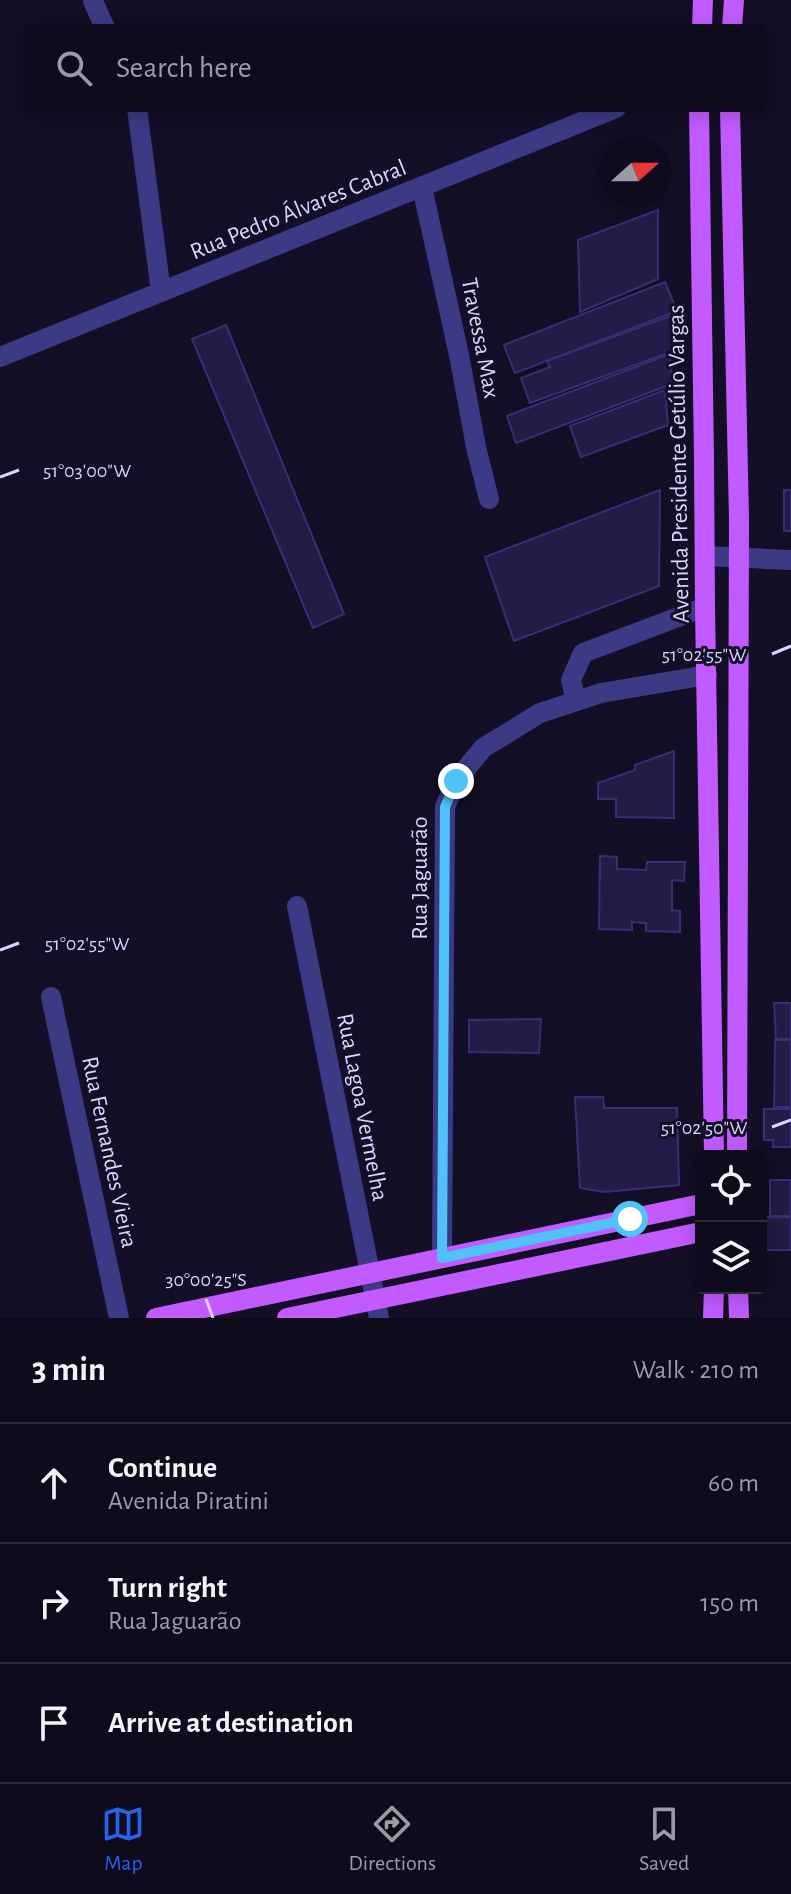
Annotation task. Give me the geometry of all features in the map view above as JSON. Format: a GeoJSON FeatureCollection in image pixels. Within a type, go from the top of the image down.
{"type":"FeatureCollection","features":[{"type":"Feature","properties":{"kind":"main road"},"geometry":{"type":"LineString","coordinates":[[702,24],[703,0]]}},
{"type":"Feature","properties":{"kind":"main road"},"geometry":{"type":"LineString","coordinates":[[732,24],[734,0]]}},
{"type":"Feature","properties":{"kind":"main road","name":"Avenida Presidente Getúlio Vargas"},"geometry":{"type":"LineString","coordinates":[[699,112],[714,1150]]}},
{"type":"Feature","properties":{"kind":"main road"},"geometry":{"type":"LineString","coordinates":[[730,112],[739,557],[737,1150]]}},
{"type":"Feature","properties":{"kind":"main road"},"geometry":{"type":"LineString","coordinates":[[156,1318],[695,1205]]}},
{"type":"Feature","properties":{"kind":"main road"},"geometry":{"type":"LineString","coordinates":[[287,1318],[377,1309],[695,1233]]}},
{"type":"Feature","properties":{"kind":"main road"},"geometry":{"type":"LineString","coordinates":[[713,1318],[714,1294]]}},
{"type":"Feature","properties":{"kind":"main road"},"geometry":{"type":"LineString","coordinates":[[738,1294],[739,1318]]}},
{"type":"Feature","properties":{"kind":"street"},"geometry":{"type":"LineString","coordinates":[[93,1],[103,24]]}},
{"type":"Feature","properties":{"kind":"street"},"geometry":{"type":"LineString","coordinates":[[138,112],[161,292]]}},
{"type":"Feature","properties":{"kind":"street","name":"Rua Pedro Álvares Cabral"},"geometry":{"type":"LineString","coordinates":[[0,357],[606,112]]}},
{"type":"Feature","properties":{"kind":"street","name":"Travessa Max"},"geometry":{"type":"LineString","coordinates":[[422,187],[489,499]]}},
{"type":"Feature","properties":{"kind":"street"},"geometry":{"type":"LineString","coordinates":[[705,556],[791,560]]}},
{"type":"Feature","properties":{"kind":"street"},"geometry":{"type":"LineString","coordinates":[[576,701],[571,680],[583,653],[705,607]]}},
{"type":"Feature","properties":{"kind":"street","name":"Rua Jaguarão"},"geometry":{"type":"LineString","coordinates":[[442,1258],[445,807],[456,781],[483,748],[540,713],[601,693],[707,675]]}},
{"type":"Feature","properties":{"kind":"street","name":"Rua Lagoa Vermelha"},"geometry":{"type":"LineString","coordinates":[[297,906],[377,1309]]}},
{"type":"Feature","properties":{"kind":"street","name":"Rua Fernandes Vieira"},"geometry":{"type":"LineString","coordinates":[[51,997],[119,1318]]}},
{"type":"Feature","properties":{"kind":"street"},"geometry":{"type":"LineString","coordinates":[[630,1219],[633,1246]]}},
{"type":"Feature","properties":{"kind":"building"},"geometry":{"type":"Polygon","coordinates":[[[658,210],[658,279],[580,312],[578,240],[658,210]]]}},
{"type":"Feature","properties":{"kind":"building"},"geometry":{"type":"Polygon","coordinates":[[[665,282],[677,311],[515,373],[504,345],[665,282]]]}},
{"type":"Feature","properties":{"kind":"building"},"geometry":{"type":"Polygon","coordinates":[[[676,314],[676,350],[530,403],[521,378],[550,367],[547,361],[676,314]]]}},
{"type":"Feature","properties":{"kind":"building"},"geometry":{"type":"Polygon","coordinates":[[[226,325],[344,614],[313,628],[192,339],[226,325]]]}},
{"type":"Feature","properties":{"kind":"building"},"geometry":{"type":"Polygon","coordinates":[[[670,354],[672,384],[516,443],[507,416],[670,354]]]}},
{"type":"Feature","properties":{"kind":"building"},"geometry":{"type":"Polygon","coordinates":[[[665,390],[668,425],[581,457],[570,426],[665,390]]]}},
{"type":"Feature","properties":{"kind":"building"},"geometry":{"type":"Polygon","coordinates":[[[660,490],[659,586],[514,641],[485,557],[660,490]]]}},
{"type":"Feature","properties":{"kind":"building"},"geometry":{"type":"Polygon","coordinates":[[[784,490],[791,490],[791,531],[784,531],[784,490]]]}},
{"type":"Feature","properties":{"kind":"building"},"geometry":{"type":"Polygon","coordinates":[[[674,751],[674,818],[616,817],[616,799],[598,799],[598,783],[674,751]]]}},
{"type":"Feature","properties":{"kind":"building"},"geometry":{"type":"Polygon","coordinates":[[[600,856],[617,857],[617,869],[646,870],[647,862],[685,862],[684,881],[672,880],[672,910],[680,911],[680,932],[646,931],[646,923],[632,922],[632,930],[599,929],[600,856]]]}},
{"type":"Feature","properties":{"kind":"building"},"geometry":{"type":"Polygon","coordinates":[[[774,1003],[791,1003],[791,1039],[776,1039],[774,1003]]]}},
{"type":"Feature","properties":{"kind":"building"},"geometry":{"type":"Polygon","coordinates":[[[541,1019],[539,1053],[469,1052],[469,1020],[541,1019]]]}},
{"type":"Feature","properties":{"kind":"building"},"geometry":{"type":"Polygon","coordinates":[[[775,1040],[791,1040],[791,1107],[774,1107],[775,1040]]]}},
{"type":"Feature","properties":{"kind":"building"},"geometry":{"type":"Polygon","coordinates":[[[575,1097],[603,1097],[604,1108],[677,1108],[679,1185],[604,1192],[580,1188],[575,1097]]]}},
{"type":"Feature","properties":{"kind":"building"},"geometry":{"type":"Polygon","coordinates":[[[764,1109],[791,1109],[791,1147],[773,1147],[773,1140],[764,1140],[764,1109]]]}},
{"type":"Feature","properties":{"kind":"building"},"geometry":{"type":"Polygon","coordinates":[[[770,1180],[791,1180],[791,1216],[770,1216],[770,1180]]]}},
{"type":"Feature","properties":{"kind":"building"},"geometry":{"type":"Polygon","coordinates":[[[767,1217],[791,1217],[791,1250],[767,1250],[767,1217]]]}},
{"type":"Feature","properties":{"kind":"route"},"geometry":{"type":"LineString","coordinates":[[456,781],[445,807],[442,1258],[630,1219]]}}]}
